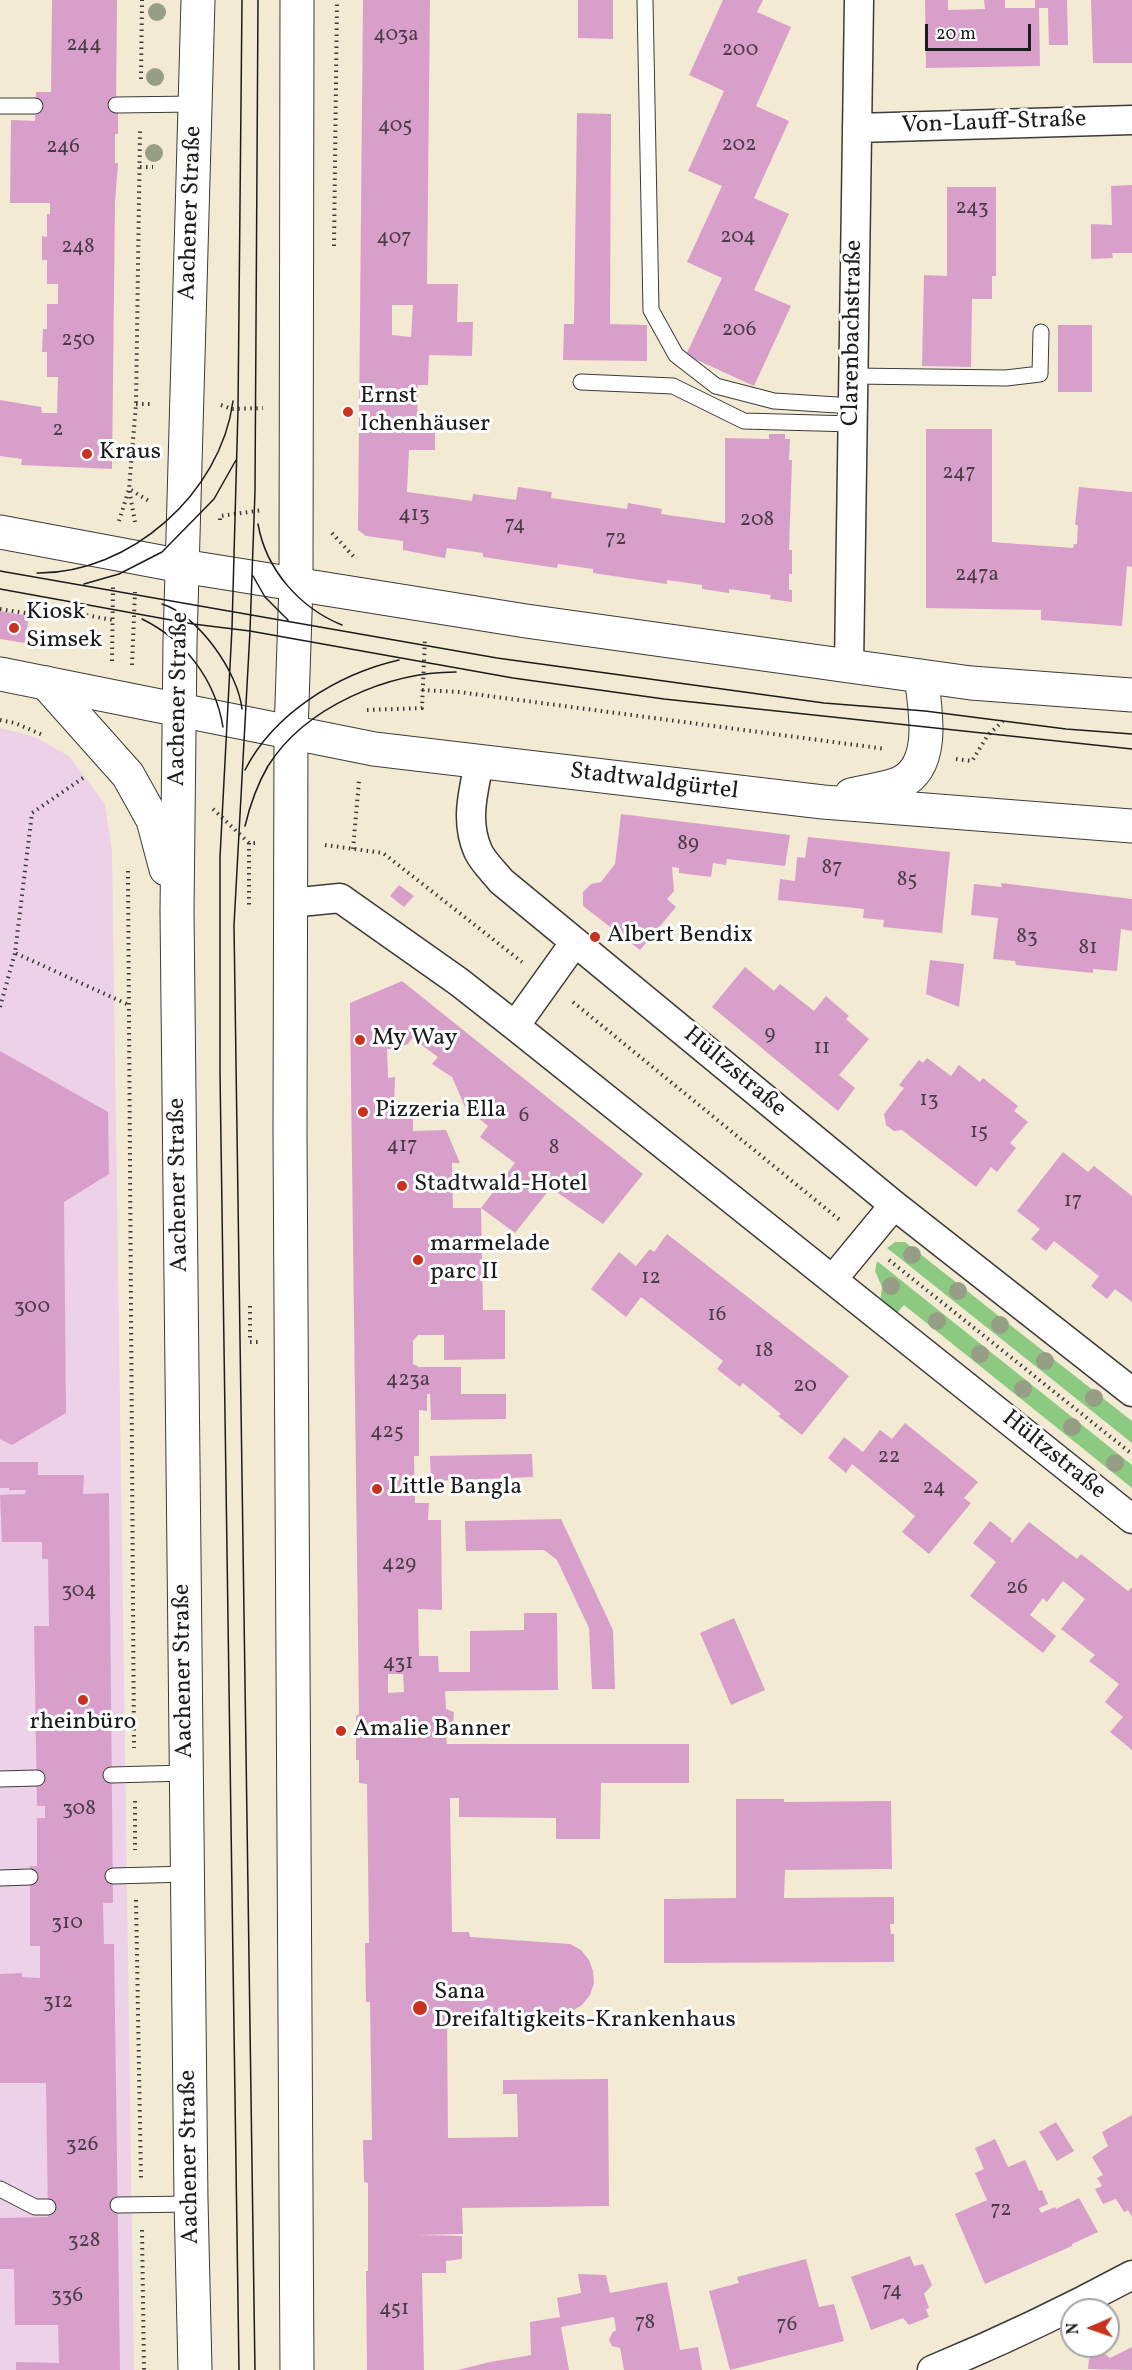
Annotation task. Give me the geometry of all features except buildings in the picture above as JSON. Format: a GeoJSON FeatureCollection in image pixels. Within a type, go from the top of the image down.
{"type":"FeatureCollection","features":[{"type":"Feature","properties":{"kind":"main road","name":"Aachener Straße"},"geometry":{"type":"LineString","coordinates":[[195,2370],[191,2204],[177,911],[182,566],[198,0]]}},
{"type":"Feature","properties":{"kind":"main road"},"geometry":{"type":"LineString","coordinates":[[297,0],[296,584],[291,733],[290,903],[290,1373],[297,2370]]}},
{"type":"Feature","properties":{"kind":"main road"},"geometry":{"type":"LineString","coordinates":[[0,532],[116,538],[182,566],[526,621],[980,684],[1132,695]]}},
{"type":"Feature","properties":{"kind":"main road","name":"Stadtwaldgürtel"},"geometry":{"type":"LineString","coordinates":[[0,674],[359,746],[479,763],[823,802],[1132,826]]}},
{"type":"Feature","properties":{"kind":"main road"},"geometry":{"type":"LineString","coordinates":[[823,802],[902,782],[920,765],[927,727],[921,676]]}},
{"type":"Feature","properties":{"kind":"main road"},"geometry":{"type":"LineString","coordinates":[[46,683],[128,775],[153,820],[177,911]]}},
{"type":"Feature","properties":{"kind":"street","name":"Clarenbachstraße"},"geometry":{"type":"LineString","coordinates":[[849,666],[859,0]]}},
{"type":"Feature","properties":{"kind":"street","name":"Von-Lauff-Straße"},"geometry":{"type":"LineString","coordinates":[[857,128],[1132,120]]}},
{"type":"Feature","properties":{"kind":"street","name":"Hültzstraße"},"geometry":{"type":"LineString","coordinates":[[479,763],[470,812],[472,831],[479,853],[501,881],[894,1205],[1132,1392]]}},
{"type":"Feature","properties":{"kind":"street","name":"Hültzstraße"},"geometry":{"type":"LineString","coordinates":[[290,903],[340,898],[459,982],[1132,1520]]}},
{"type":"Feature","properties":{"kind":"street"},"geometry":{"type":"LineString","coordinates":[[515,1026],[575,942]]}},
{"type":"Feature","properties":{"kind":"street"},"geometry":{"type":"LineString","coordinates":[[833,1279],[894,1205]]}},
{"type":"Feature","properties":{"kind":"street"},"geometry":{"type":"LineString","coordinates":[[932,2370],[1003,2339],[1132,2275]]}},
{"type":"Feature","properties":{"kind":"lane"},"geometry":{"type":"LineString","coordinates":[[645,0],[651,310],[676,355],[716,386],[774,401],[853,415]]}},
{"type":"Feature","properties":{"kind":"lane"},"geometry":{"type":"LineString","coordinates":[[116,105],[196,104]]}},
{"type":"Feature","properties":{"kind":"lane"},"geometry":{"type":"LineString","coordinates":[[0,106],[35,106]]}},
{"type":"Feature","properties":{"kind":"lane"},"geometry":{"type":"LineString","coordinates":[[853,376],[1006,378],[1040,374],[1041,332]]}},
{"type":"Feature","properties":{"kind":"lane"},"geometry":{"type":"LineString","coordinates":[[581,382],[673,386],[744,421],[853,415]]}},
{"type":"Feature","properties":{"kind":"lane"},"geometry":{"type":"LineString","coordinates":[[111,1775],[186,1773]]}},
{"type":"Feature","properties":{"kind":"lane"},"geometry":{"type":"LineString","coordinates":[[0,1779],[37,1778]]}},
{"type":"Feature","properties":{"kind":"lane"},"geometry":{"type":"LineString","coordinates":[[113,1875],[188,1874]]}},
{"type":"Feature","properties":{"kind":"lane"},"geometry":{"type":"LineString","coordinates":[[0,1878],[30,1877]]}},
{"type":"Feature","properties":{"kind":"lane"},"geometry":{"type":"LineString","coordinates":[[0,2189],[35,2207],[48,2207]]}},
{"type":"Feature","properties":{"kind":"lane"},"geometry":{"type":"LineString","coordinates":[[118,2205],[191,2204]]}},
{"type":"Feature","properties":{"kind":"path"},"geometry":{"type":"LineString","coordinates":[[111,697],[116,538],[129,489],[136,404],[142,0]]}},
{"type":"Feature","properties":{"kind":"path"},"geometry":{"type":"LineString","coordinates":[[334,249],[337,0]]}},
{"type":"Feature","properties":{"kind":"path"},"geometry":{"type":"LineString","coordinates":[[140,167],[153,167]]}},
{"type":"Feature","properties":{"kind":"path"},"geometry":{"type":"LineString","coordinates":[[136,404],[217,403],[232,409],[269,408]]}},
{"type":"Feature","properties":{"kind":"path"},"geometry":{"type":"LineString","coordinates":[[129,489],[210,534],[220,534],[220,516],[271,508],[296,508]]}},
{"type":"Feature","properties":{"kind":"path"},"geometry":{"type":"LineString","coordinates":[[129,489],[136,528]]}},
{"type":"Feature","properties":{"kind":"path"},"geometry":{"type":"LineString","coordinates":[[331,590],[332,532],[359,562],[380,597]]}},
{"type":"Feature","properties":{"kind":"path"},"geometry":{"type":"LineString","coordinates":[[0,609],[57,618],[58,614]]}},
{"type":"Feature","properties":{"kind":"path"},"geometry":{"type":"LineString","coordinates":[[63,610],[113,620]]}},
{"type":"Feature","properties":{"kind":"path"},"geometry":{"type":"LineString","coordinates":[[353,849],[359,779],[359,746],[365,710],[422,708],[425,628]]}},
{"type":"Feature","properties":{"kind":"path"},"geometry":{"type":"LineString","coordinates":[[422,690],[505,698],[972,761],[988,735],[1004,721],[1007,715]]}},
{"type":"Feature","properties":{"kind":"path"},"geometry":{"type":"LineString","coordinates":[[0,1007],[15,953],[32,813],[81,779],[104,747]]}},
{"type":"Feature","properties":{"kind":"path"},"geometry":{"type":"LineString","coordinates":[[205,801],[249,843],[291,843]]}},
{"type":"Feature","properties":{"kind":"path"},"geometry":{"type":"LineString","coordinates":[[323,899],[324,835]]}},
{"type":"Feature","properties":{"kind":"path"},"geometry":{"type":"LineString","coordinates":[[249,843],[249,909]]}},
{"type":"Feature","properties":{"kind":"path"},"geometry":{"type":"LineString","coordinates":[[324,845],[383,853],[548,982]]}},
{"type":"Feature","properties":{"kind":"path"},"geometry":{"type":"LineString","coordinates":[[128,867],[136,1875],[144,2370]]}},
{"type":"Feature","properties":{"kind":"path"},"geometry":{"type":"LineString","coordinates":[[15,953],[129,1005]]}},
{"type":"Feature","properties":{"kind":"path"},"geometry":{"type":"LineString","coordinates":[[250,1306],[250,1342]]}},
{"type":"Feature","properties":{"kind":"shaded area"},"geometry":{"type":"Polygon","coordinates":[[[0,728],[35,737],[69,756],[105,804],[112,852],[134,2370],[0,2370],[0,728]]]}},
{"type":"Feature","properties":{"kind":"green space"},"geometry":{"type":"Polygon","coordinates":[[[895,1242],[905,1242],[1132,1421],[1132,1443],[887,1248],[895,1242]]]}},
{"type":"Feature","properties":{"kind":"green space"},"geometry":{"type":"Polygon","coordinates":[[[877,1261],[1132,1465],[1132,1488],[904,1305],[896,1314],[880,1302],[882,1287],[875,1271],[877,1261]]]}},
{"type":"Feature","properties":{"kind":"tram line"},"geometry":{"type":"LineString","coordinates":[[239,2370],[220,1073],[220,857],[232,628],[238,409],[242,0]]}},
{"type":"Feature","properties":{"kind":"tram line"},"geometry":{"type":"LineString","coordinates":[[255,2370],[234,925],[255,491],[258,0]]}},
{"type":"Feature","properties":{"kind":"tram line"},"geometry":{"type":"LineString","coordinates":[[37,573],[72,570],[105,559],[137,543],[165,522],[190,496],[210,467],[225,435],[233,401]]}},
{"type":"Feature","properties":{"kind":"tram line"},"geometry":{"type":"LineString","coordinates":[[84,584],[119,574],[162,552],[214,499],[236,460]]}},
{"type":"Feature","properties":{"kind":"tram line"},"geometry":{"type":"LineString","coordinates":[[258,524],[269,557],[287,585],[312,609],[342,625]]}},
{"type":"Feature","properties":{"kind":"tram line"},"geometry":{"type":"LineString","coordinates":[[0,571],[497,658],[824,703],[925,711],[1066,729],[1132,734]]}},
{"type":"Feature","properties":{"kind":"tram line"},"geometry":{"type":"LineString","coordinates":[[253,576],[265,597],[288,620]]}},
{"type":"Feature","properties":{"kind":"tram line"},"geometry":{"type":"LineString","coordinates":[[0,589],[513,678],[664,699],[1132,749]]}},
{"type":"Feature","properties":{"kind":"tram line"},"geometry":{"type":"LineString","coordinates":[[162,604],[176,610],[189,620],[214,647],[233,679],[242,709]]}},
{"type":"Feature","properties":{"kind":"tram line"},"geometry":{"type":"LineString","coordinates":[[142,619],[172,638],[196,663],[213,693],[223,727]]}},
{"type":"Feature","properties":{"kind":"tram line"},"geometry":{"type":"LineString","coordinates":[[245,770],[257,749],[273,731],[310,699],[353,675],[399,660]]}},
{"type":"Feature","properties":{"kind":"tram line"},"geometry":{"type":"LineString","coordinates":[[245,826],[254,795],[268,766],[303,726],[326,710],[376,686],[403,678],[456,672]]}},
{"type":"Feature","properties":{"kind":"place","name":"Ernst Ichenhäuser"},"geometry":{"type":"Point","coordinates":[348,412]}},
{"type":"Feature","properties":{"kind":"place","name":"Kraus"},"geometry":{"type":"Point","coordinates":[87,454]}},
{"type":"Feature","properties":{"kind":"place","name":"Kiosk Simsek"},"geometry":{"type":"Point","coordinates":[14,628]}},
{"type":"Feature","properties":{"kind":"place","name":"Albert Bendix"},"geometry":{"type":"Point","coordinates":[595,937]}},
{"type":"Feature","properties":{"kind":"place","name":"My Way"},"geometry":{"type":"Point","coordinates":[360,1040]}},
{"type":"Feature","properties":{"kind":"place","name":"Pizzeria Ella"},"geometry":{"type":"Point","coordinates":[363,1112]}},
{"type":"Feature","properties":{"kind":"place","name":"Stadtwald-Hotel"},"geometry":{"type":"Point","coordinates":[402,1186]}},
{"type":"Feature","properties":{"kind":"place","name":"marmelade parc II"},"geometry":{"type":"Point","coordinates":[418,1260]}},
{"type":"Feature","properties":{"kind":"place","name":"Little Bangla"},"geometry":{"type":"Point","coordinates":[377,1489]}},
{"type":"Feature","properties":{"kind":"place","name":"rheinbüro"},"geometry":{"type":"Point","coordinates":[83,1700]}},
{"type":"Feature","properties":{"kind":"place","name":"Amalie Banner"},"geometry":{"type":"Point","coordinates":[341,1731]}},
{"type":"Feature","properties":{"kind":"place","name":"Sana Dreifaltigkeits-Krankenhaus"},"geometry":{"type":"Point","coordinates":[420,2008]}}]}
